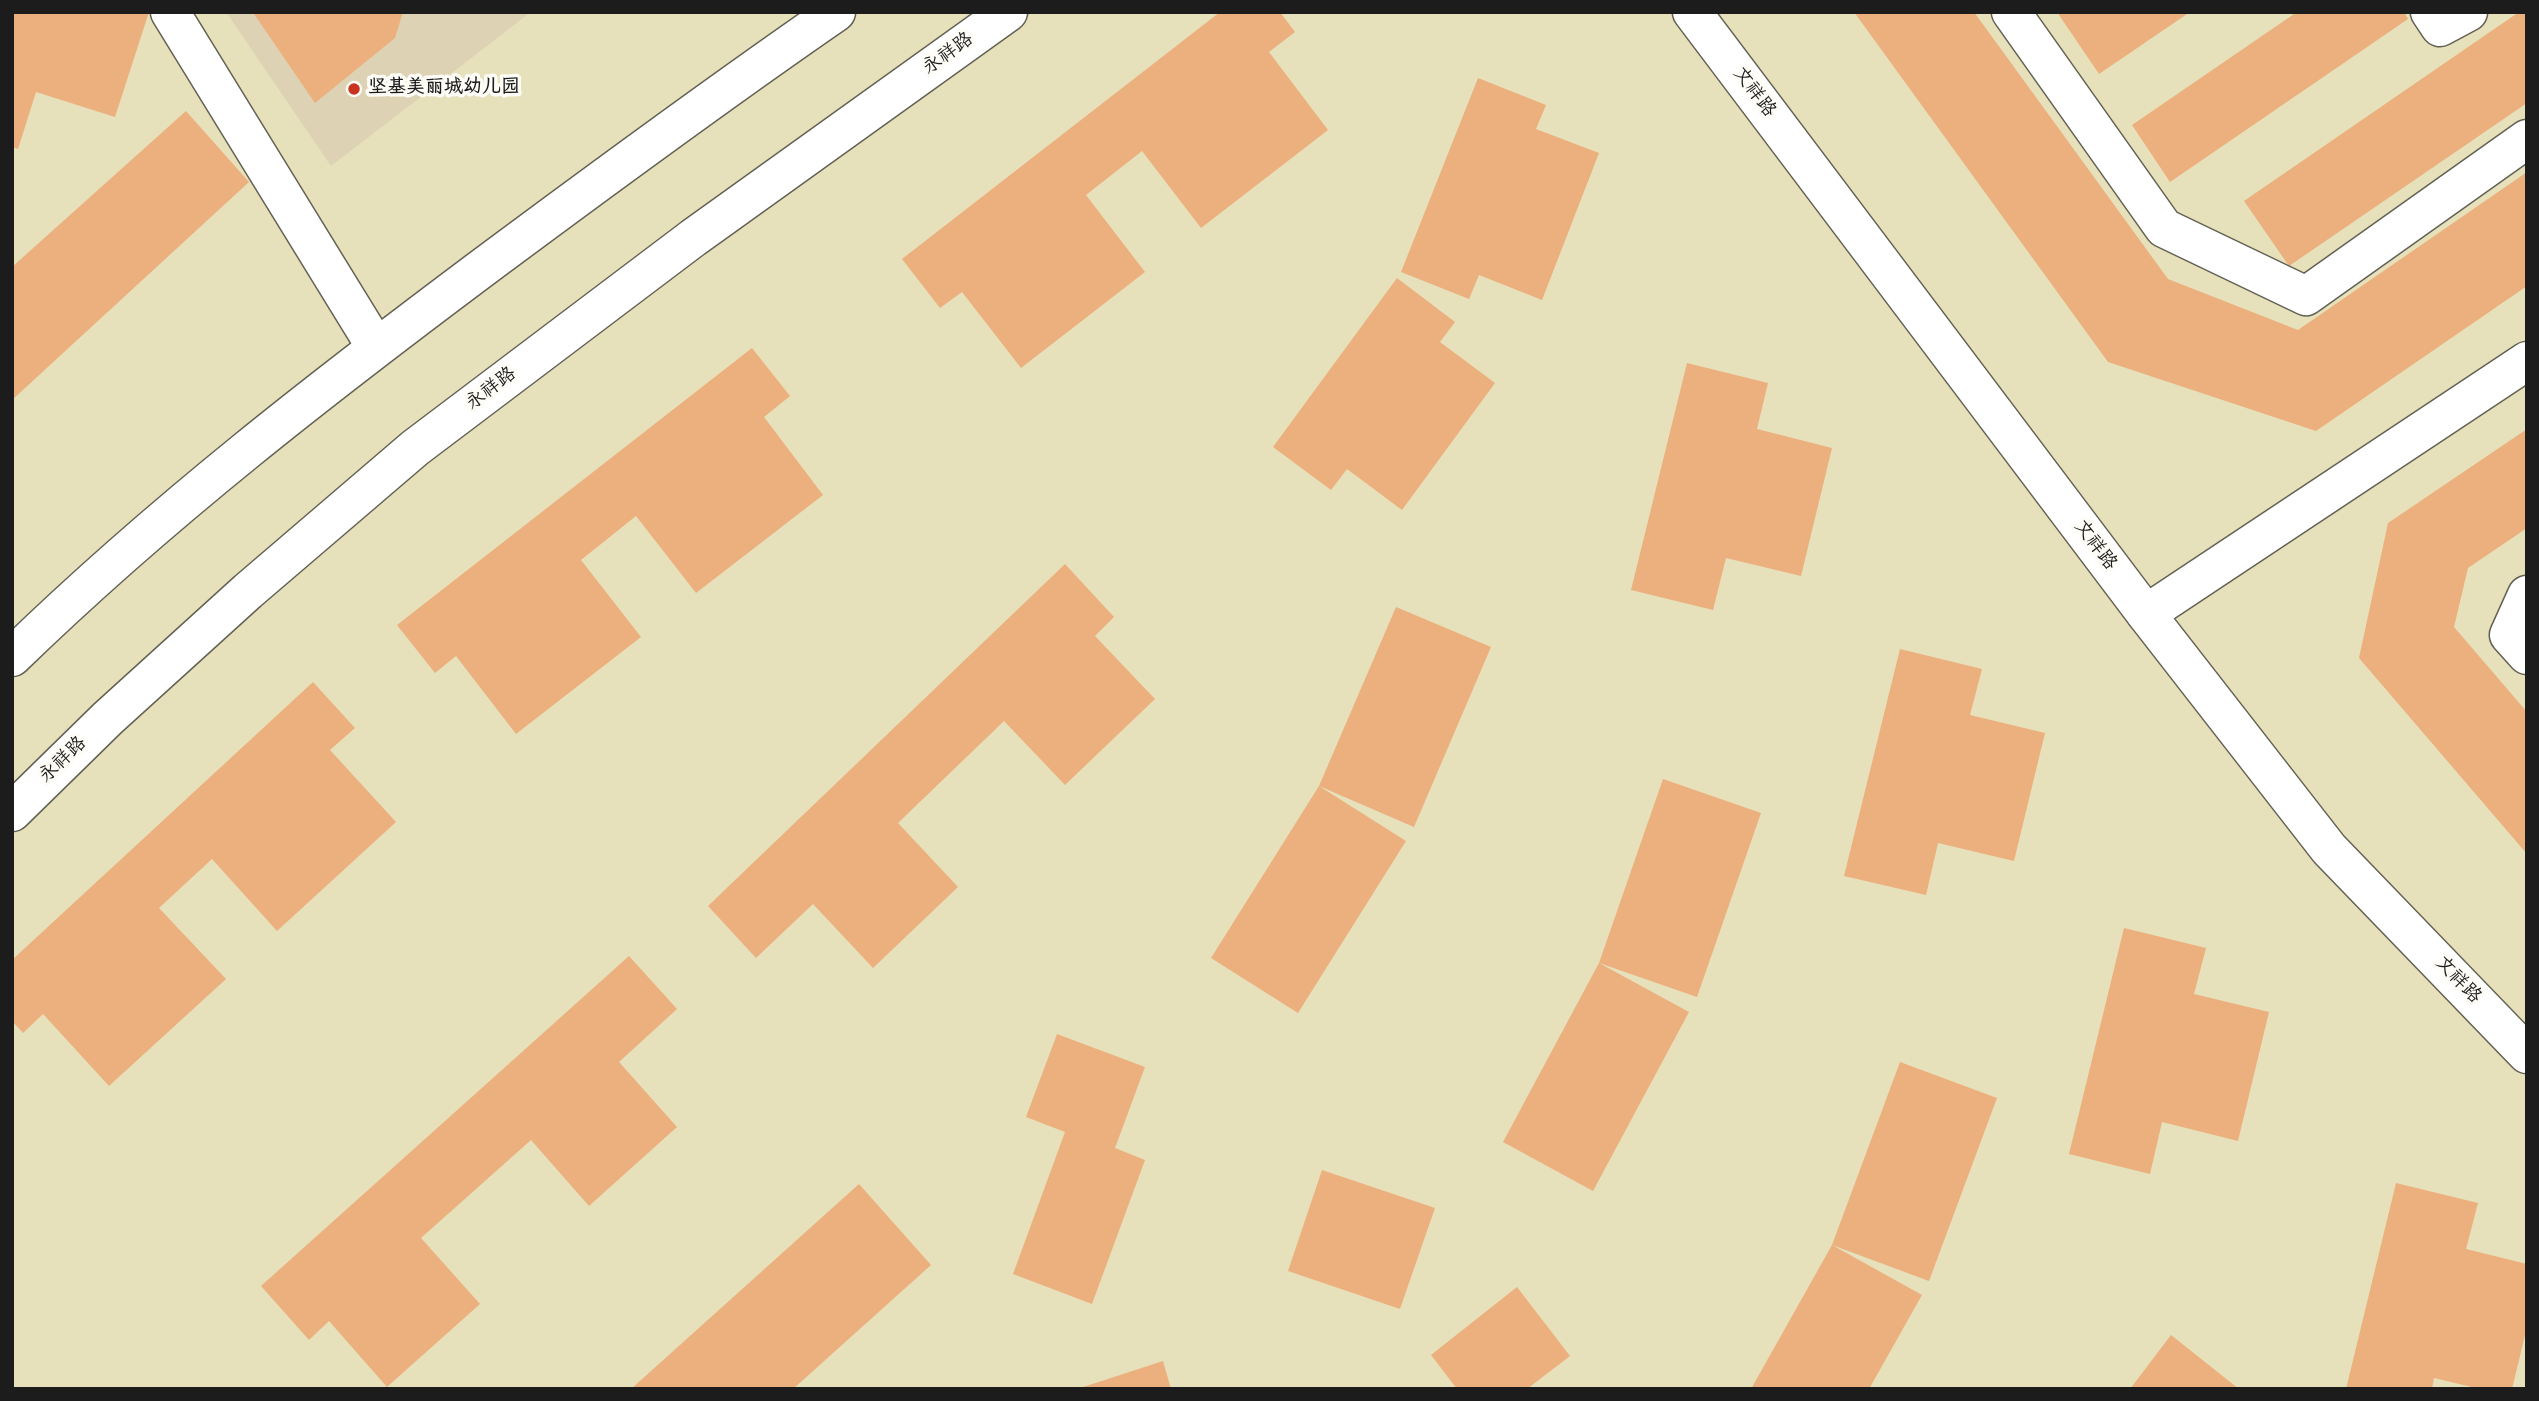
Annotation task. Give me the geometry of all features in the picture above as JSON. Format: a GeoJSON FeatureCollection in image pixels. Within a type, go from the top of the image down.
{"type":"FeatureCollection","features":[{"type":"Feature","properties":{"kind":"street"},"geometry":{"type":"LineString","coordinates":[[170,12],[376,347]]}},
{"type":"Feature","properties":{"kind":"street"},"geometry":{"type":"LineString","coordinates":[[12,657],[170,514],[376,347],[627,160],[836,12]]}},
{"type":"Feature","properties":{"kind":"street","name":"永祥路"},"geometry":{"type":"LineString","coordinates":[[12,813],[108,718],[248,591],[415,448],[694,238],[1009,12]]}},
{"type":"Feature","properties":{"kind":"street","name":"文祥路"},"geometry":{"type":"LineString","coordinates":[[1692,12],[2146,614],[2329,849],[2527,1054]]}},
{"type":"Feature","properties":{"kind":"street"},"geometry":{"type":"LineString","coordinates":[[2011,12],[2164,228],[2306,296],[2527,139]]}},
{"type":"Feature","properties":{"kind":"street"},"geometry":{"type":"LineString","coordinates":[[2430,12],[2440,27],[2468,12]]}},
{"type":"Feature","properties":{"kind":"street"},"geometry":{"type":"LineString","coordinates":[[2146,614],[2527,360]]}},
{"type":"Feature","properties":{"kind":"street"},"geometry":{"type":"LineString","coordinates":[[2527,595],[2509,635],[2527,655]]}},
{"type":"Feature","properties":{"kind":"shaded area","name":"坚基美丽城幼儿园"},"geometry":{"type":"Polygon","coordinates":[[[226,12],[531,12],[331,166],[226,12]]]}},
{"type":"Feature","properties":{"kind":"building"},"geometry":{"type":"Polygon","coordinates":[[[12,12],[149,12],[115,117],[36,92],[18,149],[12,147],[12,12]]]}},
{"type":"Feature","properties":{"kind":"building"},"geometry":{"type":"Polygon","coordinates":[[[403,12],[395,38],[315,103],[254,14],[403,12]]]}},
{"type":"Feature","properties":{"kind":"building"},"geometry":{"type":"Polygon","coordinates":[[[1220,12],[1280,12],[1295,32],[1269,52],[1328,130],[1201,228],[1142,151],[1086,195],[1145,272],[1021,368],[962,292],[940,308],[902,259],[1220,12]]]}},
{"type":"Feature","properties":{"kind":"building"},"geometry":{"type":"Polygon","coordinates":[[[1854,12],[1974,12],[2168,279],[2298,330],[2527,172],[2527,286],[2316,431],[2108,362],[1854,12]]]}},
{"type":"Feature","properties":{"kind":"building"},"geometry":{"type":"Polygon","coordinates":[[[2057,12],[2190,12],[2099,74],[2057,12]]]}},
{"type":"Feature","properties":{"kind":"building"},"geometry":{"type":"Polygon","coordinates":[[[2297,12],[2404,12],[2408,19],[2170,182],[2132,125],[2297,12]]]}},
{"type":"Feature","properties":{"kind":"building"},"geometry":{"type":"Polygon","coordinates":[[[2519,12],[2527,12],[2527,103],[2289,266],[2244,201],[2519,12]]]}},
{"type":"Feature","properties":{"kind":"building"},"geometry":{"type":"Polygon","coordinates":[[[1478,78],[1546,105],[1536,129],[1599,153],[1542,300],[1479,275],[1469,299],[1401,272],[1478,78]]]}},
{"type":"Feature","properties":{"kind":"building"},"geometry":{"type":"Polygon","coordinates":[[[186,111],[249,182],[12,400],[12,267],[186,111]]]}},
{"type":"Feature","properties":{"kind":"building"},"geometry":{"type":"Polygon","coordinates":[[[1397,278],[1455,322],[1440,342],[1495,383],[1402,510],[1347,469],[1331,490],[1273,447],[1397,278]]]}},
{"type":"Feature","properties":{"kind":"building"},"geometry":{"type":"Polygon","coordinates":[[[752,348],[790,396],[764,417],[823,495],[696,593],[636,516],[581,560],[641,637],[516,734],[456,656],[435,673],[397,625],[752,348]]]}},
{"type":"Feature","properties":{"kind":"building"},"geometry":{"type":"Polygon","coordinates":[[[1687,363],[1768,383],[1757,429],[1832,448],[1801,576],[1726,558],[1713,610],[1631,590],[1687,363]]]}},
{"type":"Feature","properties":{"kind":"building"},"geometry":{"type":"Polygon","coordinates":[[[2527,429],[2527,528],[2468,568],[2454,627],[2527,712],[2527,854],[2359,658],[2388,523],[2527,429]]]}},
{"type":"Feature","properties":{"kind":"building"},"geometry":{"type":"Polygon","coordinates":[[[1065,564],[1114,617],[1095,636],[1155,699],[1065,785],[1004,721],[898,823],[958,887],[873,968],[813,904],[756,958],[708,906],[1065,564]]]}},
{"type":"Feature","properties":{"kind":"building"},"geometry":{"type":"Polygon","coordinates":[[[1396,607],[1491,647],[1414,827],[1319,786],[1396,607]]]}},
{"type":"Feature","properties":{"kind":"building"},"geometry":{"type":"Polygon","coordinates":[[[1900,649],[1982,669],[1970,715],[2045,733],[2014,861],[1938,843],[1926,895],[1844,876],[1900,649]]]}},
{"type":"Feature","properties":{"kind":"building"},"geometry":{"type":"Polygon","coordinates":[[[313,682],[355,728],[330,750],[396,822],[277,931],[212,859],[159,908],[226,979],[109,1086],[43,1014],[23,1033],[12,1021],[12,960],[313,682]]]}},
{"type":"Feature","properties":{"kind":"building"},"geometry":{"type":"Polygon","coordinates":[[[1663,779],[1761,813],[1697,997],[1599,963],[1663,779]]]}},
{"type":"Feature","properties":{"kind":"building"},"geometry":{"type":"Polygon","coordinates":[[[1319,786],[1406,841],[1298,1013],[1211,958],[1319,786]]]}},
{"type":"Feature","properties":{"kind":"building"},"geometry":{"type":"Polygon","coordinates":[[[2124,928],[2206,948],[2194,994],[2269,1012],[2238,1141],[2162,1122],[2150,1174],[2069,1154],[2124,928]]]}},
{"type":"Feature","properties":{"kind":"building"},"geometry":{"type":"Polygon","coordinates":[[[629,956],[677,1009],[619,1062],[677,1127],[589,1206],[531,1140],[421,1238],[480,1304],[387,1387],[329,1321],[309,1340],[261,1286],[629,956]]]}},
{"type":"Feature","properties":{"kind":"building"},"geometry":{"type":"Polygon","coordinates":[[[1599,963],[1689,1012],[1593,1191],[1503,1142],[1599,963]]]}},
{"type":"Feature","properties":{"kind":"building"},"geometry":{"type":"Polygon","coordinates":[[[1057,1034],[1145,1067],[1115,1148],[1145,1160],[1092,1304],[1013,1274],[1065,1132],[1026,1117],[1057,1034]]]}},
{"type":"Feature","properties":{"kind":"building"},"geometry":{"type":"Polygon","coordinates":[[[1900,1062],[1997,1098],[1929,1281],[1832,1245],[1900,1062]]]}},
{"type":"Feature","properties":{"kind":"building"},"geometry":{"type":"Polygon","coordinates":[[[1322,1170],[1435,1208],[1400,1309],[1288,1271],[1322,1170]]]}},
{"type":"Feature","properties":{"kind":"building"},"geometry":{"type":"Polygon","coordinates":[[[2396,1183],[2478,1203],[2466,1249],[2527,1264],[2527,1327],[2512,1389],[2480,1389],[2434,1378],[2432,1389],[2346,1389],[2396,1183]]]}},
{"type":"Feature","properties":{"kind":"building"},"geometry":{"type":"Polygon","coordinates":[[[859,1184],[931,1265],[793,1389],[631,1389],[859,1184]]]}},
{"type":"Feature","properties":{"kind":"building"},"geometry":{"type":"Polygon","coordinates":[[[1832,1245],[1922,1295],[1869,1389],[1751,1389],[1832,1245]]]}},
{"type":"Feature","properties":{"kind":"building"},"geometry":{"type":"Polygon","coordinates":[[[1517,1287],[1570,1356],[1527,1389],[1457,1389],[1431,1355],[1517,1287]]]}},
{"type":"Feature","properties":{"kind":"building"},"geometry":{"type":"Polygon","coordinates":[[[2171,1335],[2239,1389],[2130,1389],[2171,1335]]]}},
{"type":"Feature","properties":{"kind":"building"},"geometry":{"type":"Polygon","coordinates":[[[1163,1361],[1171,1389],[1080,1389],[1080,1388],[1163,1361]]]}},
{"type":"Feature","properties":{"kind":"place","name":"坚基美丽城幼儿园"},"geometry":{"type":"Point","coordinates":[354,89]}}]}
